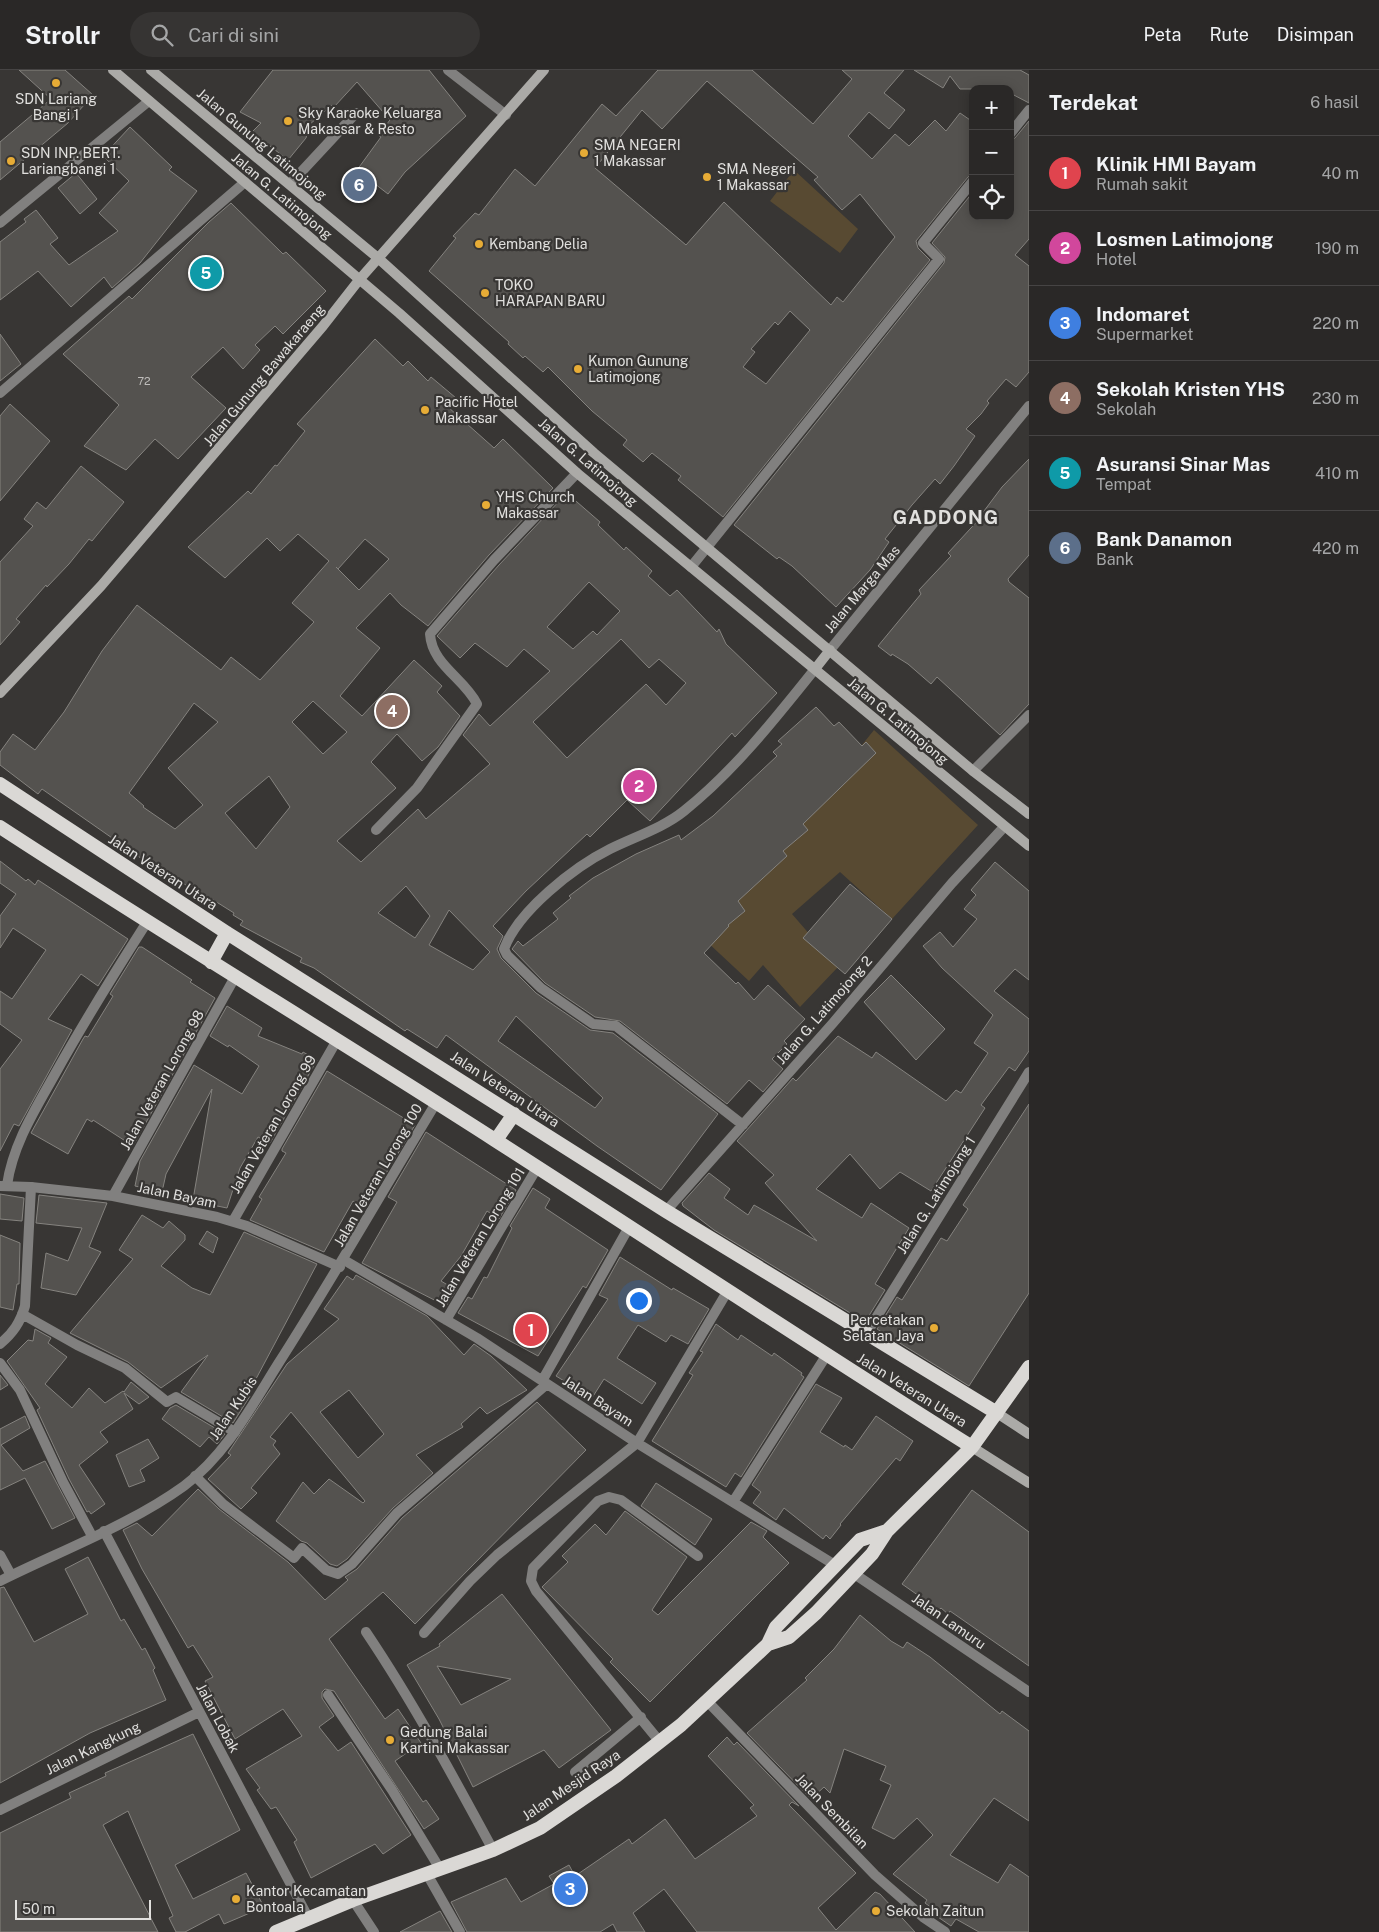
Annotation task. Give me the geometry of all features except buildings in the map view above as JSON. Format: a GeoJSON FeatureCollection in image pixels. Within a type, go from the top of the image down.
{"type":"FeatureCollection","features":[{"type":"Feature","properties":{"kind":"highway","name":"Jalan Veteran Utara"},"geometry":{"type":"LineString","coordinates":[[0,784],[227,933],[666,1212],[997,1413]]}},
{"type":"Feature","properties":{"kind":"highway","name":"Jalan Veteran Utara"},"geometry":{"type":"LineString","coordinates":[[0,827],[210,962],[496,1140],[826,1356],[972,1447]]}},
{"type":"Feature","properties":{"kind":"highway"},"geometry":{"type":"LineString","coordinates":[[210,962],[227,933]]}},
{"type":"Feature","properties":{"kind":"highway"},"geometry":{"type":"LineString","coordinates":[[496,1140],[514,1114]]}},
{"type":"Feature","properties":{"kind":"highway","name":"Jalan Mesjid Raya"},"geometry":{"type":"LineString","coordinates":[[768,1644],[789,1637],[816,1613],[872,1554],[887,1531],[972,1447],[1029,1367]]}},
{"type":"Feature","properties":{"kind":"highway","name":"Jalan Mesjid Raya"},"geometry":{"type":"LineString","coordinates":[[276,1932],[308,1917],[492,1850],[540,1828],[660,1742],[768,1644],[776,1627],[860,1540],[887,1531]]}},
{"type":"Feature","properties":{"kind":"main road","name":"Jalan G. Latimojong"},"geometry":{"type":"LineString","coordinates":[[113,70],[359,280],[577,473],[1029,846]]}},
{"type":"Feature","properties":{"kind":"main road","name":"Jalan Gunung Latimojong"},"geometry":{"type":"LineString","coordinates":[[151,70],[378,258]]}},
{"type":"Feature","properties":{"kind":"main road","name":"Jalan Gunung Bawakaraeng"},"geometry":{"type":"LineString","coordinates":[[0,693],[101,586],[323,326],[359,280],[544,70]]}},
{"type":"Feature","properties":{"kind":"main road","name":"Jalan G. Latimojong"},"geometry":{"type":"LineString","coordinates":[[378,258],[594,453],[973,771],[1029,814]]}},
{"type":"Feature","properties":{"kind":"main road"},"geometry":{"type":"LineString","coordinates":[[815,668],[830,650]]}},
{"type":"Feature","properties":{"kind":"main road"},"geometry":{"type":"LineString","coordinates":[[997,1413],[1029,1434]]}},
{"type":"Feature","properties":{"kind":"main road"},"geometry":{"type":"LineString","coordinates":[[972,1447],[1029,1484]]}},
{"type":"Feature","properties":{"kind":"street"},"geometry":{"type":"LineString","coordinates":[[448,70],[506,115]]}},
{"type":"Feature","properties":{"kind":"street"},"geometry":{"type":"LineString","coordinates":[[0,223],[149,101]]}},
{"type":"Feature","properties":{"kind":"street"},"geometry":{"type":"LineString","coordinates":[[1013,130],[1029,110]]}},
{"type":"Feature","properties":{"kind":"street"},"geometry":{"type":"LineString","coordinates":[[290,184],[356,113]]}},
{"type":"Feature","properties":{"kind":"street"},"geometry":{"type":"LineString","coordinates":[[0,393],[245,182]]}},
{"type":"Feature","properties":{"kind":"street"},"geometry":{"type":"LineString","coordinates":[[691,567],[939,259],[923,243],[969,186]]}},
{"type":"Feature","properties":{"kind":"street","name":"Jalan Marga Mas"},"geometry":{"type":"LineString","coordinates":[[830,650],[1029,406]]}},
{"type":"Feature","properties":{"kind":"street"},"geometry":{"type":"LineString","coordinates":[[376,830],[417,788],[477,704],[471,693],[433,651],[430,634],[494,560],[577,473]]}},
{"type":"Feature","properties":{"kind":"street"},"geometry":{"type":"LineString","coordinates":[[742,1125],[616,1026],[593,1024],[541,988],[507,955],[504,949],[508,937],[534,906],[577,869],[591,859],[668,821],[698,799],[773,722],[815,668]]}},
{"type":"Feature","properties":{"kind":"street"},"geometry":{"type":"LineString","coordinates":[[973,771],[1029,715]]}},
{"type":"Feature","properties":{"kind":"street","name":"Jalan G. Latimojong 2"},"geometry":{"type":"LineString","coordinates":[[666,1212],[952,883],[1004,826]]}},
{"type":"Feature","properties":{"kind":"street"},"geometry":{"type":"LineString","coordinates":[[4,1185],[19,1138],[84,1025],[147,922]]}},
{"type":"Feature","properties":{"kind":"street","name":"Jalan Veteran Lorong 98"},"geometry":{"type":"LineString","coordinates":[[113,1196],[235,977]]}},
{"type":"Feature","properties":{"kind":"street","name":"Jalan Veteran Lorong 99"},"geometry":{"type":"LineString","coordinates":[[233,1222],[337,1040]]}},
{"type":"Feature","properties":{"kind":"street","name":"Jalan G. Latimojong 1"},"geometry":{"type":"LineString","coordinates":[[866,1334],[1029,1072]]}},
{"type":"Feature","properties":{"kind":"street","name":"Jalan Veteran Lorong 100"},"geometry":{"type":"LineString","coordinates":[[342,1264],[436,1103]]}},
{"type":"Feature","properties":{"kind":"street","name":"Jalan Veteran Lorong 101"},"geometry":{"type":"LineString","coordinates":[[446,1320],[537,1168]]}},
{"type":"Feature","properties":{"kind":"street","name":"Jalan Bayam"},"geometry":{"type":"LineString","coordinates":[[4,1185],[113,1196],[233,1222],[342,1264],[446,1320],[637,1443],[836,1565]]}},
{"type":"Feature","properties":{"kind":"street"},"geometry":{"type":"LineString","coordinates":[[0,1344],[10,1335],[25,1306],[32,1187]]}},
{"type":"Feature","properties":{"kind":"street"},"geometry":{"type":"LineString","coordinates":[[195,1476],[223,1504],[294,1558],[302,1548],[326,1570],[338,1574],[352,1564],[397,1513],[545,1382],[629,1227]]}},
{"type":"Feature","properties":{"kind":"street","name":"Jalan Kubis"},"geometry":{"type":"LineString","coordinates":[[0,1581],[104,1531],[160,1500],[195,1476],[224,1447],[235,1432],[342,1264]]}},
{"type":"Feature","properties":{"kind":"street"},"geometry":{"type":"LineString","coordinates":[[424,1633],[470,1581],[497,1555],[637,1443],[727,1292]]}},
{"type":"Feature","properties":{"kind":"street"},"geometry":{"type":"LineString","coordinates":[[22,1314],[77,1345],[125,1368],[167,1402],[176,1397],[235,1432]]}},
{"type":"Feature","properties":{"kind":"street"},"geometry":{"type":"LineString","coordinates":[[733,1502],[826,1356]]}},
{"type":"Feature","properties":{"kind":"street"},"geometry":{"type":"LineString","coordinates":[[0,1363],[20,1390],[63,1482],[92,1536]]}},
{"type":"Feature","properties":{"kind":"street"},"geometry":{"type":"LineString","coordinates":[[660,1742],[536,1591],[531,1580],[533,1568],[598,1502],[609,1497],[621,1500],[698,1556]]}},
{"type":"Feature","properties":{"kind":"street","name":"Jalan Lobak"},"geometry":{"type":"LineString","coordinates":[[104,1531],[308,1917]]}},
{"type":"Feature","properties":{"kind":"street"},"geometry":{"type":"LineString","coordinates":[[0,1555],[11,1575]]}},
{"type":"Feature","properties":{"kind":"street","name":"Jalan Lamuru"},"geometry":{"type":"LineString","coordinates":[[853,1573],[1029,1692]]}},
{"type":"Feature","properties":{"kind":"street"},"geometry":{"type":"LineString","coordinates":[[366,1632],[396,1677],[492,1850]]}},
{"type":"Feature","properties":{"kind":"street"},"geometry":{"type":"LineString","coordinates":[[328,1696],[392,1790],[434,1871],[460,1932]]}},
{"type":"Feature","properties":{"kind":"street","name":"Jalan Sembilan"},"geometry":{"type":"LineString","coordinates":[[707,1701],[875,1875],[908,1905],[945,1932]]}},
{"type":"Feature","properties":{"kind":"street","name":"Jalan Kangkung"},"geometry":{"type":"LineString","coordinates":[[0,1810],[199,1712]]}},
{"type":"Feature","properties":{"kind":"street"},"geometry":{"type":"LineString","coordinates":[[575,1772],[641,1717]]}},
{"type":"Feature","properties":{"kind":"street"},"geometry":{"type":"LineString","coordinates":[[353,1900],[374,1932]]}},
{"type":"Feature","properties":{"kind":"shaded area"},"geometry":{"type":"Polygon","coordinates":[[[794,170],[858,229],[840,253],[770,201],[794,170]]]}},
{"type":"Feature","properties":{"kind":"shaded area"},"geometry":{"type":"Polygon","coordinates":[[[874,730],[978,825],[892,919],[840,872],[792,914],[838,967],[800,1007],[763,965],[749,981],[705,940],[874,730]]]}},
{"type":"Feature","properties":{"kind":"place","name":"SDN Lariang Bangi 1"},"geometry":{"type":"Point","coordinates":[56,83]}},
{"type":"Feature","properties":{"kind":"place","name":"Sky Karaoke Keluarga Makassar & Resto"},"geometry":{"type":"Point","coordinates":[288,121]}},
{"type":"Feature","properties":{"kind":"place","name":"SMA NEGERI 1 Makassar"},"geometry":{"type":"Point","coordinates":[584,153]}},
{"type":"Feature","properties":{"kind":"place","name":"SDN INP. BERT. Lariangbangi 1"},"geometry":{"type":"Point","coordinates":[11,161]}},
{"type":"Feature","properties":{"kind":"place","name":"SMA Negeri 1 Makassar"},"geometry":{"type":"Point","coordinates":[707,177]}},
{"type":"Feature","properties":{"kind":"place","name":"Bank Danamon"},"geometry":{"type":"Point","coordinates":[359,185]}},
{"type":"Feature","properties":{"kind":"place","name":"Kembang Delia"},"geometry":{"type":"Point","coordinates":[479,244]}},
{"type":"Feature","properties":{"kind":"place","name":"Asuransi Sinar Mas"},"geometry":{"type":"Point","coordinates":[206,273]}},
{"type":"Feature","properties":{"kind":"place","name":"TOKO HARAPAN BARU"},"geometry":{"type":"Point","coordinates":[485,293]}},
{"type":"Feature","properties":{"kind":"place","name":"Kumon Gunung Latimojong"},"geometry":{"type":"Point","coordinates":[578,369]}},
{"type":"Feature","properties":{"kind":"place","name":"Pacific Hotel Makassar"},"geometry":{"type":"Point","coordinates":[425,410]}},
{"type":"Feature","properties":{"kind":"place","name":"YHS Church Makassar"},"geometry":{"type":"Point","coordinates":[486,505]}},
{"type":"Feature","properties":{"kind":"place","name":"Sekolah Kristen YHS"},"geometry":{"type":"Point","coordinates":[392,711]}},
{"type":"Feature","properties":{"kind":"place","name":"Losmen Latimojong"},"geometry":{"type":"Point","coordinates":[639,786]}},
{"type":"Feature","properties":{"kind":"place","name":"Percetakan Selatan Jaya"},"geometry":{"type":"Point","coordinates":[934,1328]}},
{"type":"Feature","properties":{"kind":"place","name":"Klinik HMI Bayam"},"geometry":{"type":"Point","coordinates":[531,1330]}},
{"type":"Feature","properties":{"kind":"place","name":"Gedung Balai Kartini Makassar"},"geometry":{"type":"Point","coordinates":[390,1740]}},
{"type":"Feature","properties":{"kind":"place","name":"Indomaret"},"geometry":{"type":"Point","coordinates":[570,1889]}},
{"type":"Feature","properties":{"kind":"place","name":"Kantor Kecamatan Bontoala"},"geometry":{"type":"Point","coordinates":[236,1899]}},
{"type":"Feature","properties":{"kind":"place","name":"Sekolah Zaitun"},"geometry":{"type":"Point","coordinates":[876,1911]}},
{"type":"Feature","properties":{"kind":"district","name":"GADDONG"},"geometry":{"type":"Point","coordinates":[946,517]}}]}
